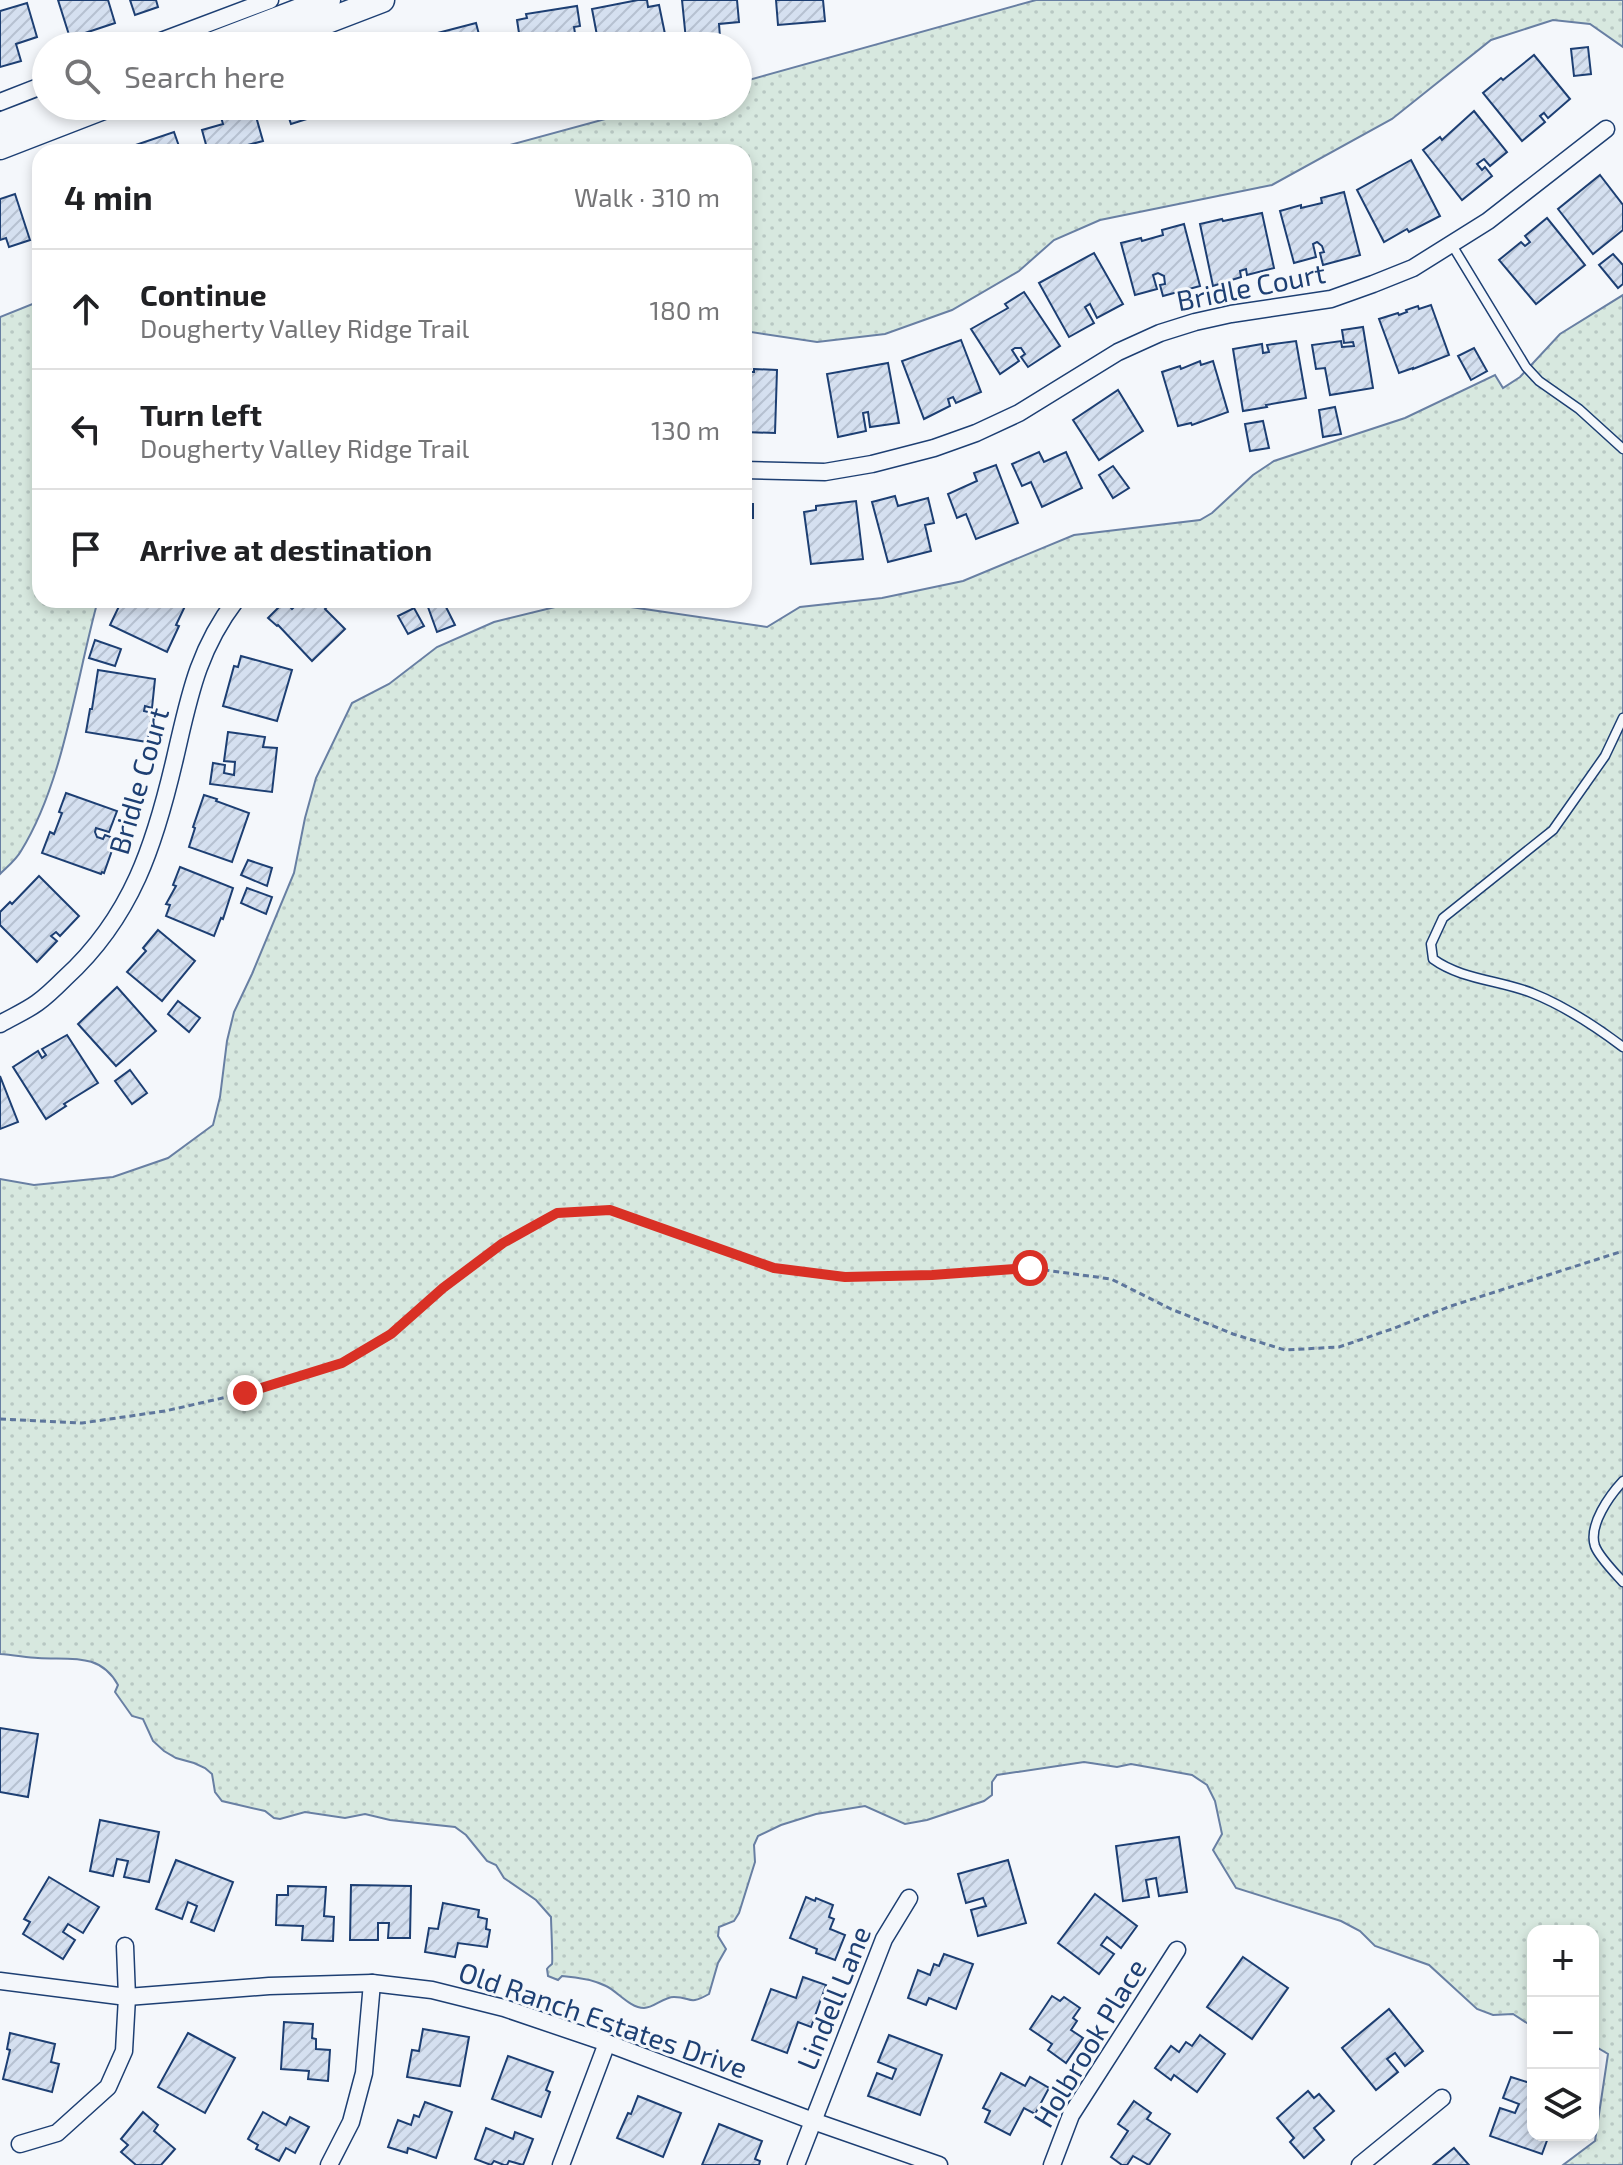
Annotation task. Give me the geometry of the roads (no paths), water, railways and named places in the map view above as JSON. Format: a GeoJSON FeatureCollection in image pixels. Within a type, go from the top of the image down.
{"type":"FeatureCollection","features":[{"type":"Feature","properties":{"kind":"main road"},"geometry":{"type":"LineString","coordinates":[[245,32],[328,0]]}},
{"type":"Feature","properties":{"kind":"main road"},"geometry":{"type":"LineString","coordinates":[[299,32],[382,0]]}},
{"type":"Feature","properties":{"kind":"main road"},"geometry":{"type":"LineString","coordinates":[[0,125],[32,113]]}},
{"type":"Feature","properties":{"kind":"main road"},"geometry":{"type":"LineString","coordinates":[[0,147],[70,120]]}},
{"type":"Feature","properties":{"kind":"street"},"geometry":{"type":"LineString","coordinates":[[185,32],[270,0]]}},
{"type":"Feature","properties":{"kind":"street"},"geometry":{"type":"LineString","coordinates":[[0,102],[32,89]]}},
{"type":"Feature","properties":{"kind":"street","name":"Bridle Court"},"geometry":{"type":"LineString","coordinates":[[752,470],[825,472],[934,448],[1019,413],[1118,352],[1160,333],[1231,314],[1331,299],[1413,268],[1488,221],[1606,129]]}},
{"type":"Feature","properties":{"kind":"street","name":"Bridle Court"},"geometry":{"type":"LineString","coordinates":[[0,1024],[39,1002],[83,962],[105,935],[124,903],[144,866],[156,833],[194,678],[206,647],[230,608]]}},
{"type":"Feature","properties":{"kind":"street","name":"Lindell Lane"},"geometry":{"type":"LineString","coordinates":[[796,2165],[884,1939],[909,1898]]}},
{"type":"Feature","properties":{"kind":"street"},"geometry":{"type":"LineString","coordinates":[[20,2144],[57,2133],[108,2087],[124,2051],[127,1997],[125,1946]]}},
{"type":"Feature","properties":{"kind":"street","name":"Holbrook Place"},"geometry":{"type":"LineString","coordinates":[[1052,2165],[1071,2115],[1177,1950]]}},
{"type":"Feature","properties":{"kind":"street","name":"Old Ranch Estates Drive"},"geometry":{"type":"LineString","coordinates":[[0,1981],[127,1997],[269,1986],[372,1983],[432,1990],[504,2008],[607,2043],[939,2165]]}},
{"type":"Feature","properties":{"kind":"street"},"geometry":{"type":"LineString","coordinates":[[329,2165],[351,2122],[364,2073],[372,1983]]}},
{"type":"Feature","properties":{"kind":"street"},"geometry":{"type":"LineString","coordinates":[[561,2165],[607,2043]]}},
{"type":"Feature","properties":{"kind":"street"},"geometry":{"type":"LineString","coordinates":[[1360,2165],[1442,2098]]}},
{"type":"Feature","properties":{"kind":"lane"},"geometry":{"type":"LineString","coordinates":[[1452,245],[1526,367],[1623,449]]}},
{"type":"Feature","properties":{"kind":"lane"},"geometry":{"type":"LineString","coordinates":[[1623,718],[1605,756],[1553,830],[1443,918],[1431,944],[1433,959],[1441,965],[1531,992],[1598,1028],[1623,1047]]}},
{"type":"Feature","properties":{"kind":"lane"},"geometry":{"type":"LineString","coordinates":[[1623,1481],[1602,1511],[1594,1542],[1623,1582]]}}]}
